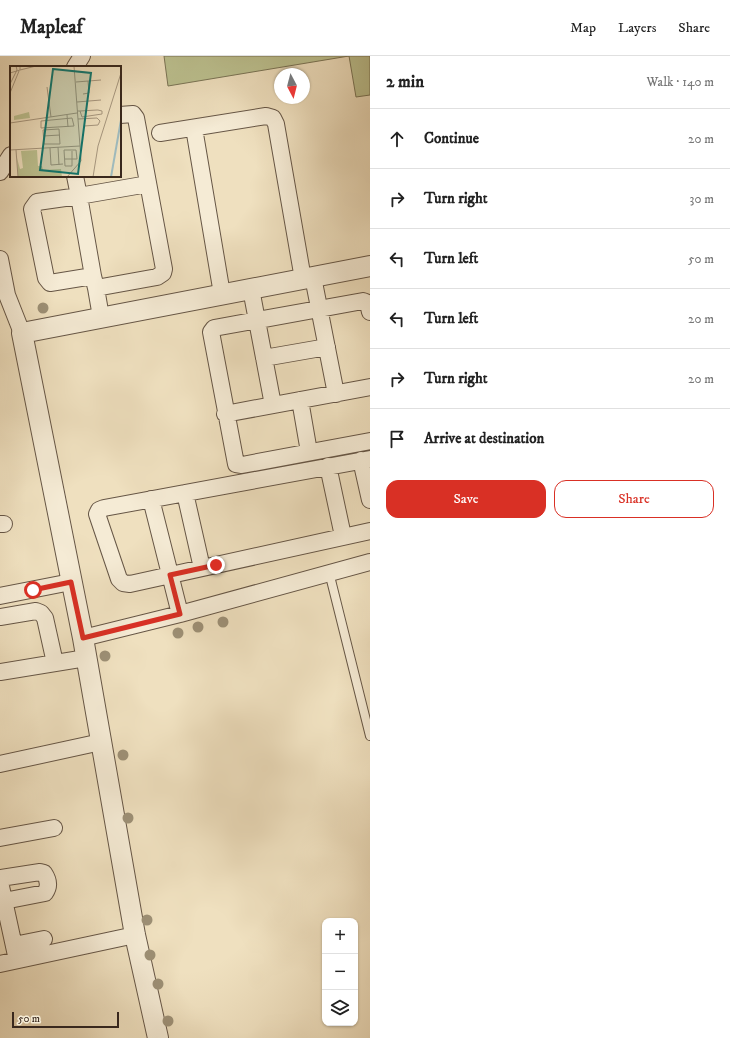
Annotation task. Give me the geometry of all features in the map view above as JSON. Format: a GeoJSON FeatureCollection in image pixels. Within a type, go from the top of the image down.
{"type":"FeatureCollection","features":[{"type":"Feature","properties":{"kind":"street"},"geometry":{"type":"LineString","coordinates":[[76,66],[82,56]]}},
{"type":"Feature","properties":{"kind":"street"},"geometry":{"type":"LineString","coordinates":[[121,115],[133,114],[136,118],[164,269],[163,274],[157,277],[94,282],[54,283],[48,281],[32,208],[37,202],[148,184]]}},
{"type":"Feature","properties":{"kind":"street"},"geometry":{"type":"LineString","coordinates":[[160,133],[266,116],[270,116],[275,120],[308,278],[320,309],[336,394]]}},
{"type":"Feature","properties":{"kind":"street"},"geometry":{"type":"LineString","coordinates":[[194,128],[222,294]]}},
{"type":"Feature","properties":{"kind":"street"},"geometry":{"type":"LineString","coordinates":[[0,172],[10,157]]}},
{"type":"Feature","properties":{"kind":"street"},"geometry":{"type":"LineString","coordinates":[[75,177],[101,317]]}},
{"type":"Feature","properties":{"kind":"street"},"geometry":{"type":"LineString","coordinates":[[0,259],[7,295],[22,333],[83,638],[134,935],[158,1038]]}},
{"type":"Feature","properties":{"kind":"street"},"geometry":{"type":"LineString","coordinates":[[22,333],[370,266]]}},
{"type":"Feature","properties":{"kind":"street"},"geometry":{"type":"LineString","coordinates":[[251,289],[273,405]]}},
{"type":"Feature","properties":{"kind":"street"},"geometry":{"type":"LineString","coordinates":[[370,312],[368,303],[363,301],[257,320],[212,330],[211,336],[225,414],[236,464],[242,465],[370,441]]}},
{"type":"Feature","properties":{"kind":"street"},"geometry":{"type":"LineString","coordinates":[[264,358],[327,347]]}},
{"type":"Feature","properties":{"kind":"street"},"geometry":{"type":"LineString","coordinates":[[225,414],[370,387]]}},
{"type":"Feature","properties":{"kind":"street"},"geometry":{"type":"LineString","coordinates":[[300,400],[309,452]]}},
{"type":"Feature","properties":{"kind":"street"},"geometry":{"type":"LineString","coordinates":[[370,500],[366,460],[104,508],[99,510],[97,518],[119,579],[123,583],[130,584],[370,530]]}},
{"type":"Feature","properties":{"kind":"street"},"geometry":{"type":"LineString","coordinates":[[328,466],[344,536]]}},
{"type":"Feature","properties":{"kind":"street"},"geometry":{"type":"LineString","coordinates":[[185,493],[202,568]]}},
{"type":"Feature","properties":{"kind":"street"},"geometry":{"type":"LineString","coordinates":[[151,499],[180,614]]}},
{"type":"Feature","properties":{"kind":"street"},"geometry":{"type":"LineString","coordinates":[[83,638],[180,614],[370,562]]}},
{"type":"Feature","properties":{"kind":"street"},"geometry":{"type":"LineString","coordinates":[[0,596],[71,582]]}},
{"type":"Feature","properties":{"kind":"street"},"geometry":{"type":"LineString","coordinates":[[0,617],[36,611],[41,613],[45,618],[54,663]]}},
{"type":"Feature","properties":{"kind":"street"},"geometry":{"type":"LineString","coordinates":[[1,668],[54,663],[86,658]]}},
{"type":"Feature","properties":{"kind":"street"},"geometry":{"type":"LineString","coordinates":[[0,764],[101,742]]}},
{"type":"Feature","properties":{"kind":"street"},"geometry":{"type":"LineString","coordinates":[[0,838],[54,828]]}},
{"type":"Feature","properties":{"kind":"street"},"geometry":{"type":"LineString","coordinates":[[0,878],[40,872],[44,873],[48,882],[48,890],[45,893],[4,901]]}},
{"type":"Feature","properties":{"kind":"street"},"geometry":{"type":"LineString","coordinates":[[0,882],[15,952]]}},
{"type":"Feature","properties":{"kind":"street"},"geometry":{"type":"LineString","coordinates":[[15,952],[134,935]]}},
{"type":"Feature","properties":{"kind":"street"},"geometry":{"type":"LineString","coordinates":[[0,964],[15,952],[44,939]]}},
{"type":"Feature","properties":{"kind":"lane"},"geometry":{"type":"LineString","coordinates":[[329,572],[370,736]]}},
{"type":"Feature","properties":{"kind":"green space"},"geometry":{"type":"Polygon","coordinates":[[[164,56],[349,56],[274,68],[168,86],[164,56]]]}},
{"type":"Feature","properties":{"kind":"green space"},"geometry":{"type":"Polygon","coordinates":[[[349,56],[370,56],[370,95],[356,97],[349,56]]]}},
{"type":"Feature","properties":{"kind":"route"},"geometry":{"type":"LineString","coordinates":[[33,590],[71,582],[83,638],[180,614],[170,575],[216,565]]}}]}
